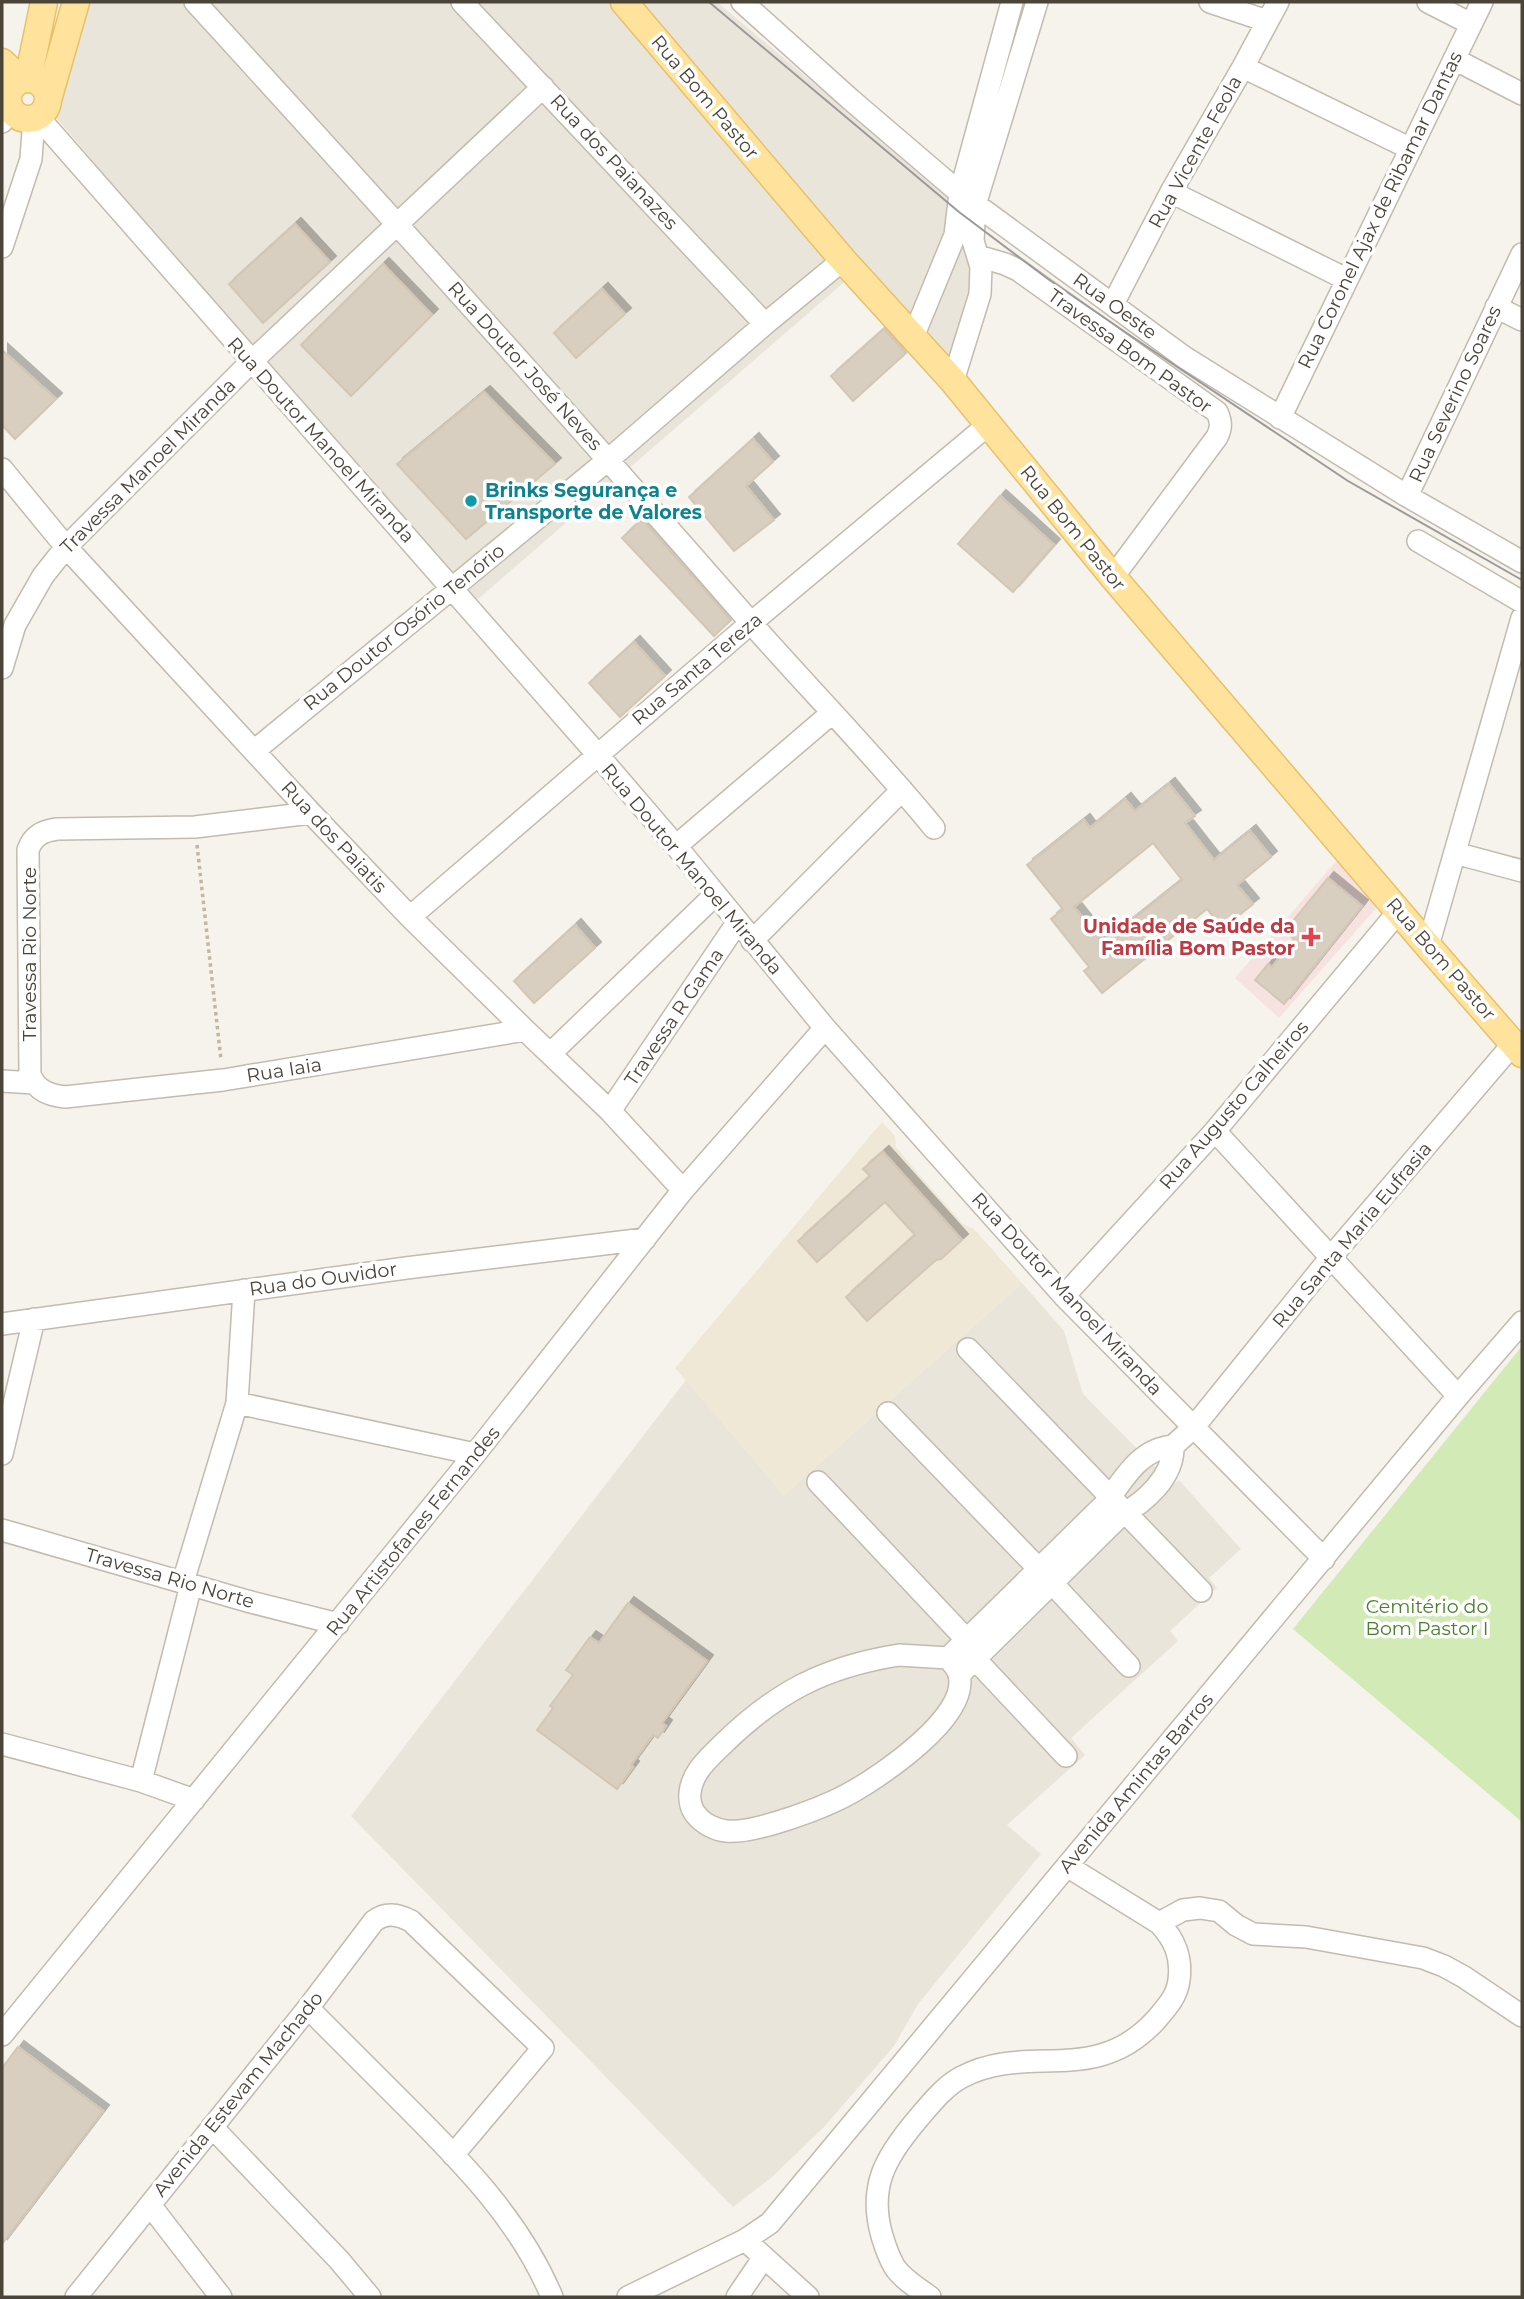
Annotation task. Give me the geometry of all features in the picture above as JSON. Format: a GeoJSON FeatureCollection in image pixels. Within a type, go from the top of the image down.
{"type":"FeatureCollection","features":[{"type":"Feature","properties":{"kind":"main road"},"geometry":{"type":"LineString","coordinates":[[12,93],[44,2]]}},
{"type":"Feature","properties":{"kind":"main road"},"geometry":{"type":"LineString","coordinates":[[42,110],[76,2]]}},
{"type":"Feature","properties":{"kind":"main road","name":"Rua Bom Pastor"},"geometry":{"type":"LineString","coordinates":[[624,2],[843,260],[953,381],[1113,577],[1518,1049]]}},
{"type":"Feature","properties":{"kind":"main road"},"geometry":{"type":"LineString","coordinates":[[2,62],[12,93],[13,111],[22,118],[42,110]]}},
{"type":"Feature","properties":{"kind":"main road"},"geometry":{"type":"LineString","coordinates":[[12,93],[40,83],[47,94],[42,110]]}},
{"type":"Feature","properties":{"kind":"street","name":"Rua Doutor José Neves"},"geometry":{"type":"LineString","coordinates":[[195,2],[399,224],[934,828]]}},
{"type":"Feature","properties":{"kind":"street","name":"Rua dos Paianazes"},"geometry":{"type":"LineString","coordinates":[[462,2],[765,324]]}},
{"type":"Feature","properties":{"kind":"street","name":"Rua Oeste"},"geometry":{"type":"LineString","coordinates":[[742,2],[967,199],[1184,357],[1407,496],[1522,562]]}},
{"type":"Feature","properties":{"kind":"street"},"geometry":{"type":"LineString","coordinates":[[953,381],[980,294],[981,267],[973,241],[967,199],[1012,2]]}},
{"type":"Feature","properties":{"kind":"street"},"geometry":{"type":"LineString","coordinates":[[913,337],[955,235],[1037,2]]}},
{"type":"Feature","properties":{"kind":"street"},"geometry":{"type":"LineString","coordinates":[[1210,2],[1246,7],[1267,21]]}},
{"type":"Feature","properties":{"kind":"street","name":"Rua Vicente Feola"},"geometry":{"type":"LineString","coordinates":[[1113,304],[1171,192],[1278,2]]}},
{"type":"Feature","properties":{"kind":"street"},"geometry":{"type":"LineString","coordinates":[[1428,2],[1471,24]]}},
{"type":"Feature","properties":{"kind":"street","name":"Rua Coronel Ajax de Ribamar Dantas"},"geometry":{"type":"LineString","coordinates":[[1280,418],[1482,2]]}},
{"type":"Feature","properties":{"kind":"street"},"geometry":{"type":"LineString","coordinates":[[1454,60],[1522,94]]}},
{"type":"Feature","properties":{"kind":"street"},"geometry":{"type":"LineString","coordinates":[[1243,67],[1411,149]]}},
{"type":"Feature","properties":{"kind":"street","name":"Travessa Manoel Miranda"},"geometry":{"type":"LineString","coordinates":[[2,668],[15,625],[43,576],[66,547],[252,361],[543,87]]}},
{"type":"Feature","properties":{"kind":"street","name":"Rua Doutor Manoel Miranda"},"geometry":{"type":"LineString","coordinates":[[42,110],[78,163],[597,754],[825,1028],[1064,1296],[1324,1559]]}},
{"type":"Feature","properties":{"kind":"street"},"geometry":{"type":"LineString","coordinates":[[2,247],[31,159],[42,110]]}},
{"type":"Feature","properties":{"kind":"street"},"geometry":{"type":"LineString","coordinates":[[1171,192],[1346,279]]}},
{"type":"Feature","properties":{"kind":"street","name":"Rua Severino Soares"},"geometry":{"type":"LineString","coordinates":[[1407,496],[1522,254]]}},
{"type":"Feature","properties":{"kind":"street","name":"Travessa Bom Pastor"},"geometry":{"type":"LineString","coordinates":[[978,256],[1018,270],[1217,411],[1221,420],[1221,430],[1217,437],[1113,577]]}},
{"type":"Feature","properties":{"kind":"street","name":"Rua Doutor Osório Tenório"},"geometry":{"type":"LineString","coordinates":[[254,751],[608,460],[843,260]]}},
{"type":"Feature","properties":{"kind":"street"},"geometry":{"type":"LineString","coordinates":[[1496,307],[1522,320]]}},
{"type":"Feature","properties":{"kind":"street","name":"Rua Santa Tereza"},"geometry":{"type":"LineString","coordinates":[[410,917],[597,754],[988,425]]}},
{"type":"Feature","properties":{"kind":"street","name":"Rua dos Paiatis"},"geometry":{"type":"LineString","coordinates":[[2,469],[66,547],[311,813],[410,917],[610,1111],[683,1190]]}},
{"type":"Feature","properties":{"kind":"street"},"geometry":{"type":"LineString","coordinates":[[1418,541],[1522,602]]}},
{"type":"Feature","properties":{"kind":"street"},"geometry":{"type":"LineString","coordinates":[[1427,946],[1522,618]]}},
{"type":"Feature","properties":{"kind":"street"},"geometry":{"type":"LineString","coordinates":[[676,846],[832,713]]}},
{"type":"Feature","properties":{"kind":"street"},"geometry":{"type":"LineString","coordinates":[[752,941],[902,790]]}},
{"type":"Feature","properties":{"kind":"street"},"geometry":{"type":"LineString","coordinates":[[195,827],[311,813]]}},
{"type":"Feature","properties":{"kind":"street","name":"Travessa Rio Norte"},"geometry":{"type":"LineString","coordinates":[[38,1088],[30,1074],[28,850],[36,837],[44,831],[57,829],[195,827]]}},
{"type":"Feature","properties":{"kind":"street"},"geometry":{"type":"LineString","coordinates":[[1455,853],[1522,871]]}},
{"type":"Feature","properties":{"kind":"street"},"geometry":{"type":"LineString","coordinates":[[550,1054],[715,895]]}},
{"type":"Feature","properties":{"kind":"street","name":"Rua Augusto Calheiros"},"geometry":{"type":"LineString","coordinates":[[1064,1296],[1215,1131],[1399,911]]}},
{"type":"Feature","properties":{"kind":"street","name":"Travessa R Gama"},"geometry":{"type":"LineString","coordinates":[[610,1111],[737,923]]}},
{"type":"Feature","properties":{"kind":"street","name":"Rua Artistofanes Fernandes"},"geometry":{"type":"LineString","coordinates":[[2,2035],[475,1454],[683,1190],[825,1028]]}},
{"type":"Feature","properties":{"kind":"street","name":"Rua Iaia"},"geometry":{"type":"LineString","coordinates":[[2,1081],[65,1097],[223,1080],[525,1031]]}},
{"type":"Feature","properties":{"kind":"street","name":"Rua Santa Maria Eufrasia"},"geometry":{"type":"LineString","coordinates":[[1173,1446],[1193,1427],[1331,1257],[1518,1049]]}},
{"type":"Feature","properties":{"kind":"street"},"geometry":{"type":"LineString","coordinates":[[1215,1131],[1458,1396]]}},
{"type":"Feature","properties":{"kind":"street","name":"Rua do Ouvidor"},"geometry":{"type":"LineString","coordinates":[[2,1324],[406,1268],[645,1239]]}},
{"type":"Feature","properties":{"kind":"street"},"geometry":{"type":"LineString","coordinates":[[141,1781],[187,1584],[237,1403],[244,1290]]}},
{"type":"Feature","properties":{"kind":"street"},"geometry":{"type":"LineString","coordinates":[[2,1454],[34,1318]]}},
{"type":"Feature","properties":{"kind":"street","name":"Avenida Amintas Barros"},"geometry":{"type":"LineString","coordinates":[[628,2297],[745,2240],[770,2223],[1522,1322]]}},
{"type":"Feature","properties":{"kind":"street"},"geometry":{"type":"LineString","coordinates":[[968,1349],[1202,1591]]}},
{"type":"Feature","properties":{"kind":"street"},"geometry":{"type":"LineString","coordinates":[[237,1403],[475,1454]]}},
{"type":"Feature","properties":{"kind":"street"},"geometry":{"type":"LineString","coordinates":[[888,1413],[1129,1666]]}},
{"type":"Feature","properties":{"kind":"street"},"geometry":{"type":"LineString","coordinates":[[1173,1446],[1154,1449],[1132,1469],[1111,1497],[1045,1576],[975,1660],[953,1666],[899,1655],[870,1660],[810,1680],[778,1697],[746,1722],[696,1773],[690,1793],[692,1811],[701,1821],[726,1831],[780,1821],[820,1808],[888,1769],[940,1723],[958,1697],[953,1666],[967,1639],[1045,1576],[1120,1516],[1138,1506],[1168,1474],[1173,1446]]}},
{"type":"Feature","properties":{"kind":"street"},"geometry":{"type":"LineString","coordinates":[[818,1482],[967,1639]]}},
{"type":"Feature","properties":{"kind":"street","name":"Travessa Rio Norte"},"geometry":{"type":"LineString","coordinates":[[2,1530],[187,1584],[338,1623]]}},
{"type":"Feature","properties":{"kind":"street"},"geometry":{"type":"LineString","coordinates":[[975,1660],[1066,1756]]}},
{"type":"Feature","properties":{"kind":"street"},"geometry":{"type":"LineString","coordinates":[[2,1744],[141,1781],[194,1800]]}},
{"type":"Feature","properties":{"kind":"street"},"geometry":{"type":"LineString","coordinates":[[930,2297],[908,2281],[895,2267],[878,2220],[877,2195],[882,2171],[894,2147],[933,2102],[960,2078],[994,2064],[1063,2062],[1122,2048],[1144,2032],[1170,2005],[1178,1988],[1178,1951],[1170,1935],[1159,1923],[1067,1866]]}},
{"type":"Feature","properties":{"kind":"street"},"geometry":{"type":"LineString","coordinates":[[1159,1923],[1183,1910],[1200,1908],[1219,1911],[1253,1934],[1306,1937],[1423,1958],[1464,1977],[1522,2016]]}},
{"type":"Feature","properties":{"kind":"street","name":"Avenida Estevam Machado"},"geometry":{"type":"LineString","coordinates":[[76,2297],[381,1916],[400,1915],[411,1920],[543,2048],[453,2155]]}},
{"type":"Feature","properties":{"kind":"street"},"geometry":{"type":"LineString","coordinates":[[309,2008],[490,2195],[521,2239],[552,2297]]}},
{"type":"Feature","properties":{"kind":"street"},"geometry":{"type":"LineString","coordinates":[[212,2127],[339,2260],[370,2297]]}},
{"type":"Feature","properties":{"kind":"street"},"geometry":{"type":"LineString","coordinates":[[150,2205],[221,2297]]}},
{"type":"Feature","properties":{"kind":"street"},"geometry":{"type":"LineString","coordinates":[[745,2240],[808,2297]]}},
{"type":"Feature","properties":{"kind":"street"},"geometry":{"type":"LineString","coordinates":[[737,2297],[764,2256]]}},
{"type":"Feature","properties":{"kind":"path"},"geometry":{"type":"LineString","coordinates":[[195,827],[223,1080]]}},
{"type":"Feature","properties":{"kind":"shaded area"},"geometry":{"type":"Polygon","coordinates":[[[85,2],[717,2],[983,225],[955,369],[857,271],[470,606],[54,115],[85,2]]]}},
{"type":"Feature","properties":{"kind":"shaded area","name":"Unidade de Saúde da Família Bom Pastor"},"geometry":{"type":"Polygon","coordinates":[[[1337,860],[1378,906],[1279,1018],[1235,978],[1337,860]]]}},
{"type":"Feature","properties":{"kind":"shaded area"},"geometry":{"type":"Polygon","coordinates":[[[882,1122],[895,1136],[896,1147],[915,1170],[963,1224],[974,1229],[1022,1283],[784,1495],[675,1368],[882,1122]]]}},
{"type":"Feature","properties":{"kind":"shaded area"},"geometry":{"type":"Polygon","coordinates":[[[1022,1283],[1064,1331],[1083,1394],[1173,1485],[1179,1480],[1241,1549],[1209,1578],[1217,1588],[1170,1631],[1178,1641],[1071,1738],[1085,1755],[1007,1825],[1041,1854],[918,2004],[894,2046],[825,2126],[771,2178],[733,2207],[351,1816],[686,1380],[784,1495],[1022,1283]]]}},
{"type":"Feature","properties":{"kind":"green space","name":"Cemitério do Bom Pastor I"},"geometry":{"type":"Polygon","coordinates":[[[1522,1346],[1522,1822],[1293,1629],[1522,1346]]]}},
{"type":"Feature","properties":{"kind":"building"},"geometry":{"type":"Polygon","coordinates":[[[295,224],[330,262],[263,323],[229,284],[295,224]]]}},
{"type":"Feature","properties":{"kind":"building"},"geometry":{"type":"Polygon","coordinates":[[[383,264],[432,315],[351,396],[301,345],[383,264]]]}},
{"type":"Feature","properties":{"kind":"building"},"geometry":{"type":"Polygon","coordinates":[[[602,289],[625,314],[576,358],[554,333],[602,289]]]}},
{"type":"Feature","properties":{"kind":"building"},"geometry":{"type":"Polygon","coordinates":[[[884,329],[906,353],[853,401],[831,376],[884,329]]]}},
{"type":"Feature","properties":{"kind":"building"},"geometry":{"type":"Polygon","coordinates":[[[2,350],[56,399],[15,439],[2,425],[2,350]]]}},
{"type":"Feature","properties":{"kind":"building","name":"Brinks Segurança e Transporte de Valores"},"geometry":{"type":"Polygon","coordinates":[[[484,392],[555,464],[466,539],[397,464],[484,392]]]}},
{"type":"Feature","properties":{"kind":"building"},"geometry":{"type":"Polygon","coordinates":[[[753,439],[773,462],[746,486],[774,520],[734,551],[689,497],[753,439]]]}},
{"type":"Feature","properties":{"kind":"building"},"geometry":{"type":"Polygon","coordinates":[[[1000,496],[1054,545],[1013,592],[958,544],[1000,496]]]}},
{"type":"Feature","properties":{"kind":"building"},"geometry":{"type":"Polygon","coordinates":[[[642,519],[731,620],[714,636],[622,538],[642,519]]]}},
{"type":"Feature","properties":{"kind":"building"},"geometry":{"type":"Polygon","coordinates":[[[634,642],[665,676],[620,717],[589,683],[634,642]]]}},
{"type":"Feature","properties":{"kind":"building"},"geometry":{"type":"Polygon","coordinates":[[[1169,784],[1195,816],[1185,823],[1214,860],[1250,831],[1271,857],[1237,885],[1253,904],[1223,928],[1207,909],[1102,993],[1084,971],[1089,967],[1051,919],[1063,909],[1027,865],[1084,820],[1090,828],[1125,799],[1135,811],[1169,784]],[[1153,843],[1074,907],[1103,943],[1182,880],[1153,843]]]}},
{"type":"Feature","properties":{"kind":"building"},"geometry":{"type":"Polygon","coordinates":[[[1328,878],[1362,906],[1284,1004],[1255,980],[1268,964],[1272,967],[1294,939],[1285,931],[1328,878]]]}},
{"type":"Feature","properties":{"kind":"building"},"geometry":{"type":"Polygon","coordinates":[[[575,925],[595,948],[534,1003],[514,981],[575,925]]]}},
{"type":"Feature","properties":{"kind":"building"},"geometry":{"type":"Polygon","coordinates":[[[883,1152],[962,1240],[867,1321],[846,1297],[915,1235],[885,1202],[817,1262],[798,1241],[870,1176],[863,1169],[883,1152]]]}},
{"type":"Feature","properties":{"kind":"building"},"geometry":{"type":"Polygon","coordinates":[[[628,1603],[707,1661],[662,1723],[666,1726],[658,1738],[653,1735],[617,1789],[537,1730],[553,1708],[550,1706],[573,1675],[566,1670],[590,1637],[599,1643],[628,1603]]]}},
{"type":"Feature","properties":{"kind":"building"},"geometry":{"type":"Polygon","coordinates":[[[18,2047],[103,2111],[2,2244],[2,2068],[18,2047]]]}},
{"type":"Feature","properties":{"kind":"tram line"},"geometry":{"type":"LineString","coordinates":[[709,2],[959,212],[1048,279],[1348,481],[1522,580]]}},
{"type":"Feature","properties":{"kind":"place","name":"Brinks Segurança e Transporte de Valores"},"geometry":{"type":"Point","coordinates":[471,501]}},
{"type":"Feature","properties":{"kind":"place","name":"Unidade de Saúde da Família Bom Pastor"},"geometry":{"type":"Point","coordinates":[1311,937]}}]}
